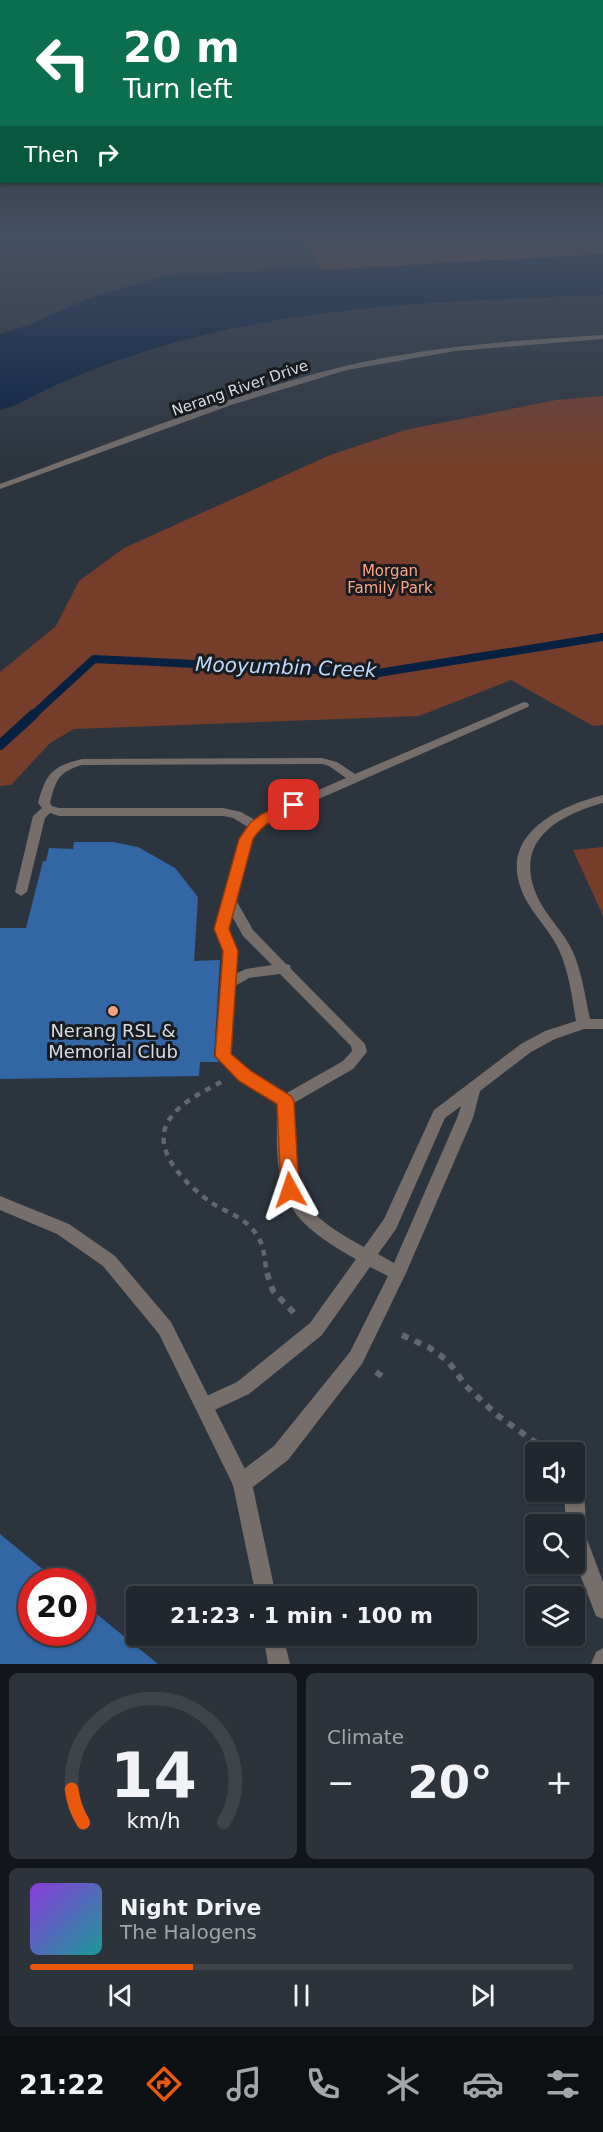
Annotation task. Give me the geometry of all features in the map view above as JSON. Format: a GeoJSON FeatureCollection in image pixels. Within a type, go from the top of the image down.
{"type":"FeatureCollection","features":[{"type":"Feature","properties":{"kind":"street","name":"Nerang River Drive"},"geometry":{"type":"LineString","coordinates":[[0,487],[311,377],[392,358],[507,342],[603,337]]}},
{"type":"Feature","properties":{"kind":"street"},"geometry":{"type":"LineString","coordinates":[[285,1101],[239,1071],[223,1056],[230,951],[222,929],[246,839],[255,826],[267,817],[524,705]]}},
{"type":"Feature","properties":{"kind":"street"},"geometry":{"type":"LineString","coordinates":[[255,826],[237,815],[223,812],[73,813],[48,808],[44,803],[50,777],[59,769],[82,762],[322,761],[333,764],[354,779]]}},
{"type":"Feature","properties":{"kind":"street"},"geometry":{"type":"LineString","coordinates":[[584,1024],[567,951],[531,897],[524,879],[525,859],[531,840],[545,823],[579,804],[603,799]]}},
{"type":"Feature","properties":{"kind":"street"},"geometry":{"type":"LineString","coordinates":[[21,892],[39,816],[48,808]]}},
{"type":"Feature","properties":{"kind":"street"},"geometry":{"type":"LineString","coordinates":[[230,902],[248,933],[351,1036],[360,1052],[348,1065],[285,1101]]}},
{"type":"Feature","properties":{"kind":"street"},"geometry":{"type":"LineString","coordinates":[[227,984],[246,974],[285,968]]}},
{"type":"Feature","properties":{"kind":"street"},"geometry":{"type":"LineString","coordinates":[[206,1405],[243,1388],[316,1329],[390,1224],[439,1114],[526,1048],[550,1035],[584,1024],[603,1024]]}},
{"type":"Feature","properties":{"kind":"street"},"geometry":{"type":"LineString","coordinates":[[242,1483],[281,1454],[356,1358],[398,1273],[465,1118],[474,1086]]}},
{"type":"Feature","properties":{"kind":"street"},"geometry":{"type":"LineString","coordinates":[[285,1101],[290,1190],[303,1212],[346,1245],[398,1273]]}},
{"type":"Feature","properties":{"kind":"street"},"geometry":{"type":"LineString","coordinates":[[5,1204],[63,1229],[109,1261],[165,1328],[206,1405],[242,1483],[264,1586]]}},
{"type":"Feature","properties":{"kind":"street"},"geometry":{"type":"LineString","coordinates":[[575,1502],[577,1539],[603,1609]]}},
{"type":"Feature","properties":{"kind":"street"},"geometry":{"type":"LineString","coordinates":[[275,1646],[279,1664]]}},
{"type":"Feature","properties":{"kind":"street"},"geometry":{"type":"LineString","coordinates":[[602,1664],[603,1659]]}},
{"type":"Feature","properties":{"kind":"path"},"geometry":{"type":"LineString","coordinates":[[239,1071],[188,1101],[166,1127],[164,1148],[177,1171],[194,1188],[253,1228],[262,1247],[268,1287],[283,1306],[297,1315]]}},
{"type":"Feature","properties":{"kind":"path"},"geometry":{"type":"LineString","coordinates":[[402,1335],[430,1348],[448,1361],[466,1386],[497,1415],[535,1442]]}},
{"type":"Feature","properties":{"kind":"green space","name":"Morgan Family Park"},"geometry":{"type":"Polygon","coordinates":[[[603,396],[603,725],[593,726],[511,680],[419,716],[74,729],[50,743],[11,785],[0,786],[0,672],[56,626],[79,581],[124,548],[330,455],[405,430],[556,400],[603,396]]]}},
{"type":"Feature","properties":{"kind":"green space"},"geometry":{"type":"Polygon","coordinates":[[[603,847],[603,916],[573,850],[603,847]]]}},
{"type":"Feature","properties":{"kind":"water"},"geometry":{"type":"Polygon","coordinates":[[[55,314],[318,314],[211,333],[156,348],[72,378],[18,404],[0,410],[0,334],[55,314]]]}},
{"type":"Feature","properties":{"kind":"building","name":"Nerang RSL & Memorial Club"},"geometry":{"type":"Polygon","coordinates":[[[74,842],[113,842],[138,847],[175,868],[198,897],[194,961],[220,960],[214,1056],[219,1062],[200,1062],[199,1076],[0,1079],[0,928],[26,928],[43,861],[46,861],[49,848],[73,849],[74,842]]]}},
{"type":"Feature","properties":{"kind":"building"},"geometry":{"type":"Polygon","coordinates":[[[0,1534],[41,1568],[18,1568],[18,1646],[96,1646],[96,1613],[126,1638],[126,1646],[136,1646],[158,1664],[0,1664],[0,1534]]]}},
{"type":"Feature","properties":{"kind":"waterway","name":"Mooyumbin Creek"},"geometry":{"type":"LineString","coordinates":[[32,716],[94,659],[378,673],[603,637]]}},
{"type":"Feature","properties":{"kind":"waterway","name":"Mooyumbin Creek"},"geometry":{"type":"LineString","coordinates":[[0,745],[34,714]]}},
{"type":"Feature","properties":{"kind":"place","name":"Nerang RSL & Memorial Club"},"geometry":{"type":"Point","coordinates":[113,1011]}},
{"type":"Feature","properties":{"kind":"route"},"geometry":{"type":"LineString","coordinates":[[290,1190],[285,1136],[285,1101],[245,1076],[223,1056],[230,951],[222,929],[246,839],[255,826],[267,817],[294,805]]}}]}
